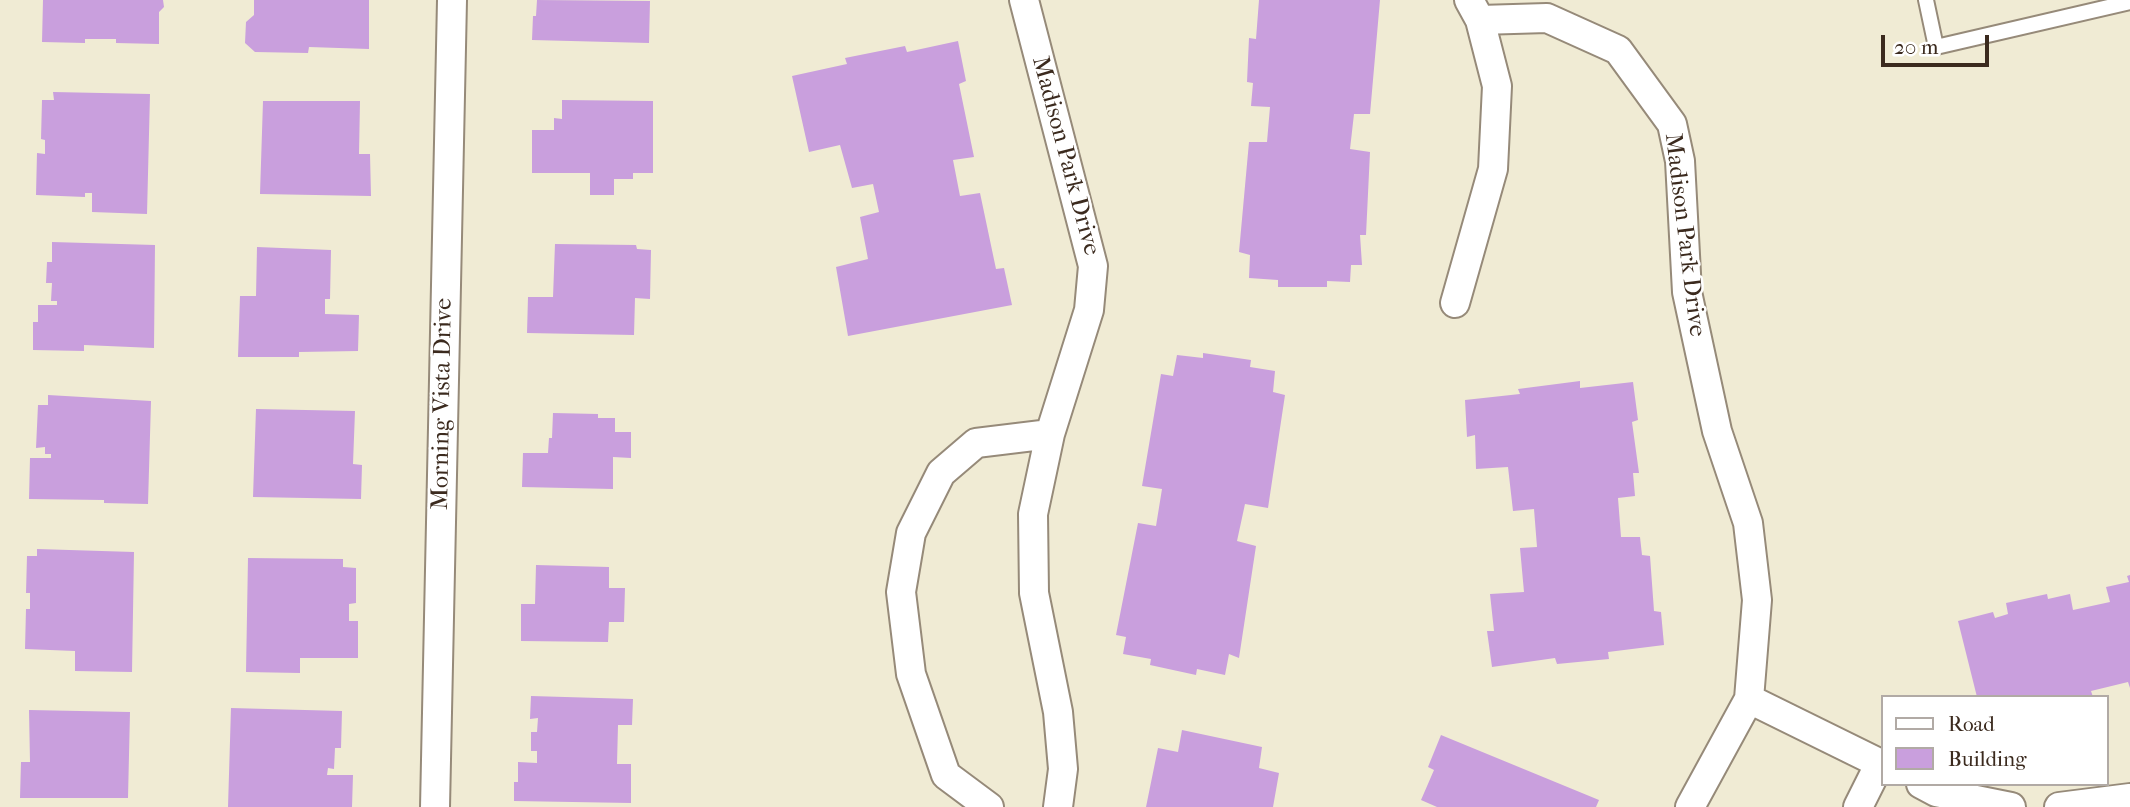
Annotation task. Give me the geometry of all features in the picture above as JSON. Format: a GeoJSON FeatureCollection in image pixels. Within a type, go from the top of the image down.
{"type":"FeatureCollection","features":[{"type":"Feature","properties":{"kind":"street","name":"Morning Vista Drive"},"geometry":{"type":"LineString","coordinates":[[435,807],[452,0]]}},
{"type":"Feature","properties":{"kind":"street","name":"Madison Park Drive"},"geometry":{"type":"LineString","coordinates":[[1024,0],[1093,266],[1089,310],[1050,434],[1033,514],[1034,593],[1058,712],[1063,769],[1058,807]]}},
{"type":"Feature","properties":{"kind":"street","name":"Madison Park Drive"},"geometry":{"type":"LineString","coordinates":[[1455,303],[1493,169],[1497,86],[1475,10],[1547,18],[1618,51],[1672,124],[1680,161],[1687,292],[1717,431],[1748,523],[1757,600],[1749,699],[1690,807]]}},
{"type":"Feature","properties":{"kind":"street"},"geometry":{"type":"LineString","coordinates":[[989,807],[946,775],[911,674],[901,592],[911,533],[941,472],[976,443],[1050,434]]}},
{"type":"Feature","properties":{"kind":"street"},"geometry":{"type":"LineString","coordinates":[[1749,699],[1881,764],[1858,807]]}},
{"type":"Feature","properties":{"kind":"street"},"geometry":{"type":"LineString","coordinates":[[1925,786],[1936,792],[2011,807]]}},
{"type":"Feature","properties":{"kind":"street"},"geometry":{"type":"LineString","coordinates":[[2059,807],[2130,798]]}},
{"type":"Feature","properties":{"kind":"lane"},"geometry":{"type":"LineString","coordinates":[[1926,0],[1936,47],[2130,2]]}},
{"type":"Feature","properties":{"kind":"building"},"geometry":{"type":"Polygon","coordinates":[[[43,0],[163,0],[164,7],[159,12],[159,44],[116,43],[116,39],[85,39],[85,43],[42,42],[43,0]]]}},
{"type":"Feature","properties":{"kind":"building"},"geometry":{"type":"Polygon","coordinates":[[[254,0],[369,0],[369,49],[309,47],[308,53],[255,52],[245,43],[246,22],[254,15],[254,0]]]}},
{"type":"Feature","properties":{"kind":"building"},"geometry":{"type":"Polygon","coordinates":[[[537,0],[650,1],[649,43],[532,40],[537,0]]]}},
{"type":"Feature","properties":{"kind":"building"},"geometry":{"type":"Polygon","coordinates":[[[1259,0],[1380,0],[1370,114],[1354,114],[1350,149],[1370,152],[1366,235],[1360,235],[1362,265],[1351,265],[1350,282],[1327,281],[1327,287],[1278,287],[1278,280],[1249,278],[1250,255],[1239,252],[1249,142],[1267,142],[1270,107],[1251,106],[1253,83],[1247,82],[1249,38],[1256,39],[1259,0]]]}},
{"type":"Feature","properties":{"kind":"building"},"geometry":{"type":"Polygon","coordinates":[[[958,41],[966,81],[959,84],[974,157],[953,160],[960,196],[980,193],[996,269],[1004,268],[1012,305],[848,336],[836,267],[868,259],[860,217],[879,212],[873,184],[852,188],[840,145],[809,152],[792,76],[847,64],[845,58],[905,46],[907,52],[958,41]]]}},
{"type":"Feature","properties":{"kind":"building"},"geometry":{"type":"Polygon","coordinates":[[[53,92],[150,94],[147,214],[92,212],[92,193],[85,193],[85,197],[36,195],[37,153],[45,154],[45,140],[41,139],[42,100],[54,100],[53,92]]]}},
{"type":"Feature","properties":{"kind":"building"},"geometry":{"type":"Polygon","coordinates":[[[562,100],[653,101],[653,173],[633,173],[633,179],[614,179],[614,195],[590,195],[590,173],[532,173],[532,130],[554,130],[554,118],[562,119],[562,100]]]}},
{"type":"Feature","properties":{"kind":"building"},"geometry":{"type":"Polygon","coordinates":[[[263,101],[360,101],[359,154],[370,154],[371,196],[260,194],[263,101]]]}},
{"type":"Feature","properties":{"kind":"building"},"geometry":{"type":"Polygon","coordinates":[[[52,242],[155,245],[154,348],[84,345],[84,351],[33,350],[33,322],[38,322],[38,305],[57,305],[57,301],[51,301],[52,283],[46,283],[47,262],[52,262],[52,242]]]}},
{"type":"Feature","properties":{"kind":"building"},"geometry":{"type":"Polygon","coordinates":[[[555,244],[636,245],[637,249],[651,250],[650,299],[635,298],[634,335],[527,333],[528,297],[553,297],[555,244]]]}},
{"type":"Feature","properties":{"kind":"building"},"geometry":{"type":"Polygon","coordinates":[[[257,247],[331,250],[330,299],[325,299],[325,314],[359,315],[358,351],[299,352],[299,357],[238,357],[240,296],[256,296],[257,247]]]}},
{"type":"Feature","properties":{"kind":"building"},"geometry":{"type":"Polygon","coordinates":[[[1203,353],[1251,360],[1250,367],[1275,371],[1273,392],[1285,395],[1268,508],[1245,504],[1237,541],[1256,546],[1239,658],[1229,654],[1225,675],[1197,669],[1196,675],[1150,665],[1151,659],[1123,654],[1126,637],[1116,635],[1138,523],[1156,526],[1162,489],[1142,486],[1161,374],[1173,376],[1177,355],[1203,358],[1203,353]]]}},
{"type":"Feature","properties":{"kind":"building"},"geometry":{"type":"Polygon","coordinates":[[[1580,381],[1580,388],[1633,382],[1638,420],[1632,422],[1639,473],[1633,473],[1635,496],[1618,498],[1621,537],[1640,537],[1642,555],[1650,556],[1654,611],[1661,612],[1664,645],[1608,652],[1609,659],[1557,664],[1555,658],[1492,667],[1487,631],[1494,631],[1490,594],[1524,592],[1520,548],[1537,547],[1534,509],[1513,511],[1508,467],[1476,469],[1475,435],[1467,437],[1465,400],[1520,394],[1518,389],[1580,381]]]}},
{"type":"Feature","properties":{"kind":"building"},"geometry":{"type":"Polygon","coordinates":[[[48,395],[151,401],[148,504],[104,503],[104,500],[29,499],[30,458],[51,458],[51,454],[45,454],[45,447],[36,448],[38,405],[48,405],[48,395]]]}},
{"type":"Feature","properties":{"kind":"building"},"geometry":{"type":"Polygon","coordinates":[[[256,409],[355,411],[353,464],[362,465],[361,499],[253,497],[256,409]]]}},
{"type":"Feature","properties":{"kind":"building"},"geometry":{"type":"Polygon","coordinates":[[[553,413],[598,414],[598,418],[615,418],[615,432],[631,432],[631,458],[613,457],[613,489],[522,487],[523,453],[548,453],[549,438],[552,438],[553,413]]]}},
{"type":"Feature","properties":{"kind":"building"},"geometry":{"type":"Polygon","coordinates":[[[37,549],[134,552],[132,672],[75,671],[75,651],[25,649],[26,609],[30,609],[30,593],[26,593],[27,556],[37,556],[37,549]]]}},
{"type":"Feature","properties":{"kind":"building"},"geometry":{"type":"Polygon","coordinates":[[[248,558],[343,559],[343,567],[356,568],[356,603],[349,604],[349,621],[358,621],[358,658],[300,658],[300,673],[246,672],[248,558]]]}},
{"type":"Feature","properties":{"kind":"building"},"geometry":{"type":"Polygon","coordinates":[[[536,565],[609,567],[609,588],[625,588],[624,622],[609,622],[608,642],[521,641],[521,604],[535,604],[536,565]]]}},
{"type":"Feature","properties":{"kind":"building"},"geometry":{"type":"Polygon","coordinates":[[[2130,575],[2130,688],[2128,682],[2091,691],[2092,695],[1976,695],[1958,621],[1993,612],[1995,618],[2008,614],[2006,603],[2047,594],[2048,599],[2070,594],[2073,610],[2110,602],[2106,587],[2129,582],[2127,576],[2130,575]]]}},
{"type":"Feature","properties":{"kind":"building"},"geometry":{"type":"Polygon","coordinates":[[[531,696],[633,699],[632,725],[618,725],[617,764],[631,764],[631,803],[514,801],[518,762],[537,763],[537,751],[531,751],[531,732],[537,732],[538,718],[530,719],[531,696]]]}},
{"type":"Feature","properties":{"kind":"building"},"geometry":{"type":"Polygon","coordinates":[[[231,708],[342,711],[341,748],[335,748],[334,769],[328,768],[327,775],[353,775],[352,807],[228,807],[231,708]]]}},
{"type":"Feature","properties":{"kind":"building"},"geometry":{"type":"Polygon","coordinates":[[[29,710],[130,712],[128,798],[20,798],[21,762],[30,762],[29,710]]]}},
{"type":"Feature","properties":{"kind":"building"},"geometry":{"type":"Polygon","coordinates":[[[1182,730],[1262,747],[1259,768],[1279,773],[1273,807],[1146,807],[1158,748],[1178,752],[1182,730]]]}},
{"type":"Feature","properties":{"kind":"building"},"geometry":{"type":"Polygon","coordinates":[[[1441,735],[1599,800],[1596,807],[1437,807],[1421,800],[1434,770],[1428,767],[1441,735]]]}}]}
